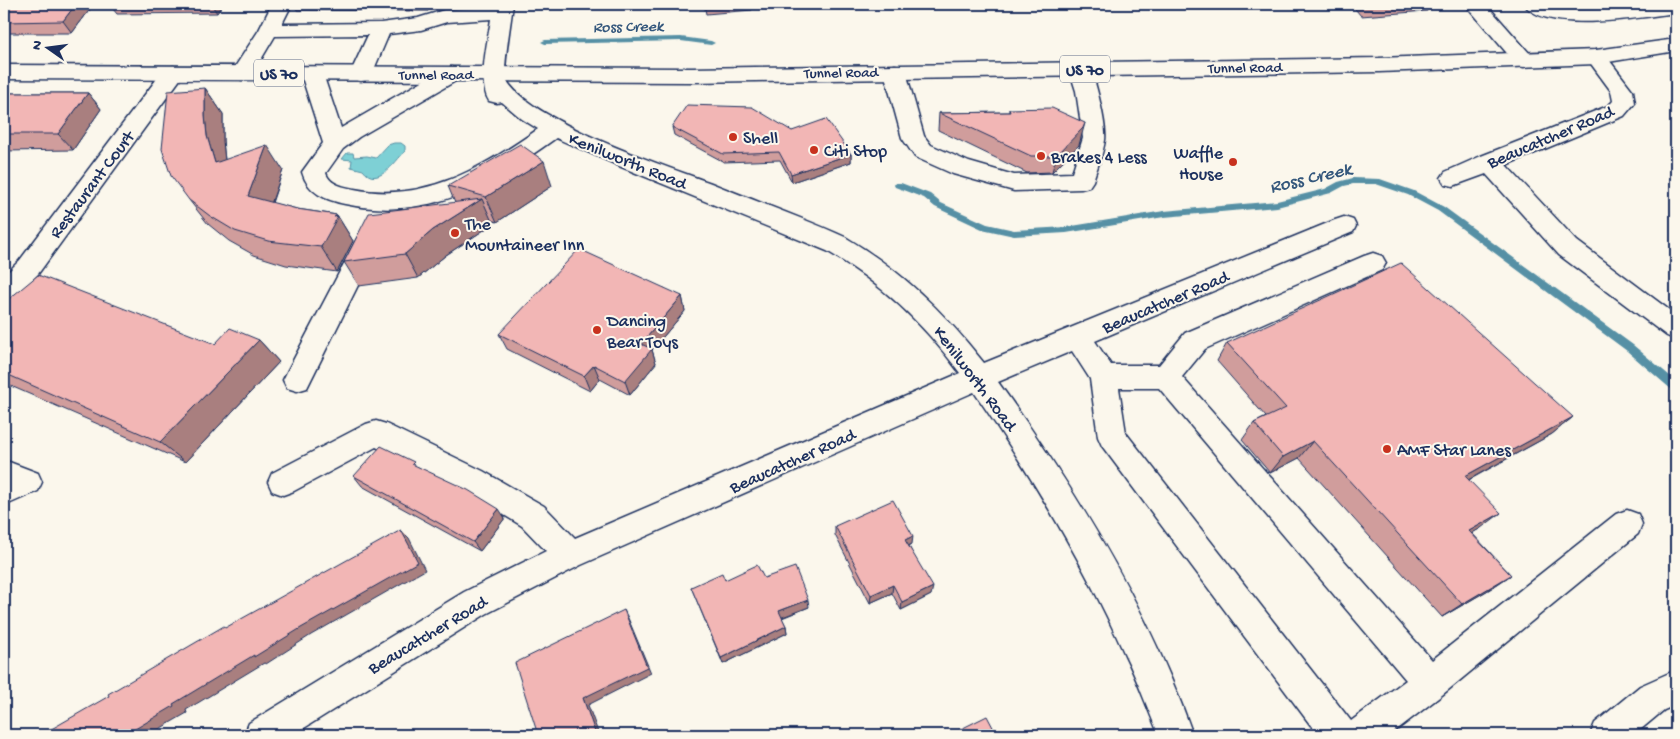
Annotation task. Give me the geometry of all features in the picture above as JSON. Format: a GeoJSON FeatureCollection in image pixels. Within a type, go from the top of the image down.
{"type":"FeatureCollection","features":[{"type":"Feature","properties":{"kind":"street"},"geometry":{"type":"LineString","coordinates":[[242,73],[282,4]]}},
{"type":"Feature","properties":{"kind":"street"},"geometry":{"type":"LineString","coordinates":[[1476,4],[1524,60]]}},
{"type":"Feature","properties":{"kind":"street"},"geometry":{"type":"LineString","coordinates":[[1534,4],[1536,8],[1554,15],[1599,16],[1676,8]]}},
{"type":"Feature","properties":{"kind":"street"},"geometry":{"type":"LineString","coordinates":[[268,30],[381,29],[421,24],[444,16],[503,8],[494,77]]}},
{"type":"Feature","properties":{"kind":"street"},"geometry":{"type":"LineString","coordinates":[[361,74],[381,29]]}},
{"type":"Feature","properties":{"kind":"street","name":"Tunnel Road"},"geometry":{"type":"LineString","coordinates":[[4,72],[451,74],[494,77],[1379,65],[1596,57],[1676,45]]}},
{"type":"Feature","properties":{"kind":"street","name":"Beaucatcher Road"},"geometry":{"type":"LineString","coordinates":[[1453,178],[1616,111],[1624,103],[1622,92],[1596,57]]}},
{"type":"Feature","properties":{"kind":"street"},"geometry":{"type":"LineString","coordinates":[[895,72],[913,138],[923,151],[960,168],[1014,183],[1081,181],[1094,138],[1087,91],[1080,69]]}},
{"type":"Feature","properties":{"kind":"street","name":"Restaurant Court"},"geometry":{"type":"LineString","coordinates":[[4,292],[28,267],[173,73]]}},
{"type":"Feature","properties":{"kind":"street"},"geometry":{"type":"LineString","coordinates":[[312,74],[335,144]]}},
{"type":"Feature","properties":{"kind":"street"},"geometry":{"type":"LineString","coordinates":[[451,74],[351,132],[335,144],[314,172],[318,182],[334,193],[363,201],[407,201],[426,197],[463,184],[501,164],[553,129]]}},
{"type":"Feature","properties":{"kind":"street","name":"Kenilworth Road"},"geometry":{"type":"LineString","coordinates":[[494,77],[498,100],[507,114],[521,123],[553,129],[638,165],[746,206],[835,244],[874,268],[933,320],[980,377],[1056,491],[1131,630],[1176,735]]}},
{"type":"Feature","properties":{"kind":"street"},"geometry":{"type":"LineString","coordinates":[[1489,162],[1568,248],[1676,329]]}},
{"type":"Feature","properties":{"kind":"street"},"geometry":{"type":"LineString","coordinates":[[297,380],[387,202]]}},
{"type":"Feature","properties":{"kind":"street","name":"Beaucatcher Road"},"geometry":{"type":"LineString","coordinates":[[261,735],[476,603],[570,555],[980,377],[1344,226]]}},
{"type":"Feature","properties":{"kind":"street"},"geometry":{"type":"LineString","coordinates":[[1166,377],[1195,341],[1373,263]]}},
{"type":"Feature","properties":{"kind":"street"},"geometry":{"type":"LineString","coordinates":[[1077,337],[1104,376],[1112,437],[1340,735]]}},
{"type":"Feature","properties":{"kind":"street"},"geometry":{"type":"LineString","coordinates":[[1104,376],[1166,377],[1430,683]]}},
{"type":"Feature","properties":{"kind":"street"},"geometry":{"type":"LineString","coordinates":[[283,482],[376,433],[472,480],[533,516],[570,555]]}},
{"type":"Feature","properties":{"kind":"street"},"geometry":{"type":"LineString","coordinates":[[4,473],[27,482],[4,493]]}},
{"type":"Feature","properties":{"kind":"street"},"geometry":{"type":"LineString","coordinates":[[1362,735],[1430,683],[1627,524]]}},
{"type":"Feature","properties":{"kind":"street"},"geometry":{"type":"LineString","coordinates":[[1607,735],[1652,698],[1676,687]]}},
{"type":"Feature","properties":{"kind":"water"},"geometry":{"type":"Polygon","coordinates":[[[401,143],[405,146],[405,151],[386,172],[374,177],[368,175],[363,170],[351,167],[352,160],[342,159],[347,153],[353,153],[354,157],[367,156],[376,158],[388,145],[401,143]]]}},
{"type":"Feature","properties":{"kind":"building"},"geometry":{"type":"Polygon","coordinates":[[[4,4],[76,4],[63,21],[4,22],[4,4]]]}},
{"type":"Feature","properties":{"kind":"building"},"geometry":{"type":"Polygon","coordinates":[[[205,88],[207,136],[215,163],[267,145],[248,196],[297,209],[337,215],[334,217],[338,216],[321,247],[268,241],[235,231],[210,216],[189,200],[171,176],[162,149],[168,91],[205,88]]]}},
{"type":"Feature","properties":{"kind":"building"},"geometry":{"type":"Polygon","coordinates":[[[4,93],[88,93],[58,134],[4,134],[4,93]]]}},
{"type":"Feature","properties":{"kind":"building"},"geometry":{"type":"Polygon","coordinates":[[[687,105],[752,107],[792,131],[826,119],[851,154],[791,174],[779,152],[723,154],[672,127],[687,105]]]}},
{"type":"Feature","properties":{"kind":"building"},"geometry":{"type":"Polygon","coordinates":[[[1052,108],[1085,123],[1083,128],[1056,156],[1031,156],[939,113],[1010,112],[1009,109],[1052,108]]]}},
{"type":"Feature","properties":{"kind":"building"},"geometry":{"type":"Polygon","coordinates":[[[520,144],[544,161],[486,197],[448,186],[520,144]]]}},
{"type":"Feature","properties":{"kind":"building"},"geometry":{"type":"Polygon","coordinates":[[[482,199],[433,230],[405,254],[344,262],[369,213],[482,199]]]}},
{"type":"Feature","properties":{"kind":"building","name":"Dancing Bear Toys"},"geometry":{"type":"Polygon","coordinates":[[[579,249],[682,296],[641,344],[652,349],[625,381],[594,365],[584,376],[499,334],[579,249]]]}},
{"type":"Feature","properties":{"kind":"building","name":"AMF Star Lanes"},"geometry":{"type":"Polygon","coordinates":[[[1401,263],[1573,417],[1465,476],[1501,513],[1469,531],[1511,575],[1462,604],[1313,441],[1283,457],[1254,423],[1286,408],[1227,343],[1401,263]]]}},
{"type":"Feature","properties":{"kind":"building"},"geometry":{"type":"Polygon","coordinates":[[[38,275],[215,344],[230,328],[259,340],[160,442],[4,373],[4,303],[38,275]]]}},
{"type":"Feature","properties":{"kind":"building"},"geometry":{"type":"Polygon","coordinates":[[[381,446],[414,462],[412,464],[468,490],[499,509],[473,542],[354,476],[381,446]]]}},
{"type":"Feature","properties":{"kind":"building"},"geometry":{"type":"Polygon","coordinates":[[[893,500],[913,536],[905,540],[933,587],[902,602],[893,585],[871,595],[835,526],[893,500]]]}},
{"type":"Feature","properties":{"kind":"building"},"geometry":{"type":"Polygon","coordinates":[[[401,530],[418,562],[301,628],[254,657],[254,655],[125,735],[41,735],[224,626],[225,628],[401,530]]]}},
{"type":"Feature","properties":{"kind":"building"},"geometry":{"type":"Polygon","coordinates":[[[757,565],[764,578],[795,567],[808,600],[779,611],[786,626],[721,658],[691,587],[722,573],[725,580],[757,565]]]}},
{"type":"Feature","properties":{"kind":"building"},"geometry":{"type":"Polygon","coordinates":[[[624,610],[647,667],[583,698],[596,735],[538,735],[515,663],[624,610]]]}},
{"type":"Feature","properties":{"kind":"building"},"geometry":{"type":"Polygon","coordinates":[[[987,716],[997,735],[949,735],[987,716]]]}},
{"type":"Feature","properties":{"kind":"waterway","name":"Ross Creek"},"geometry":{"type":"LineString","coordinates":[[545,42],[681,39],[711,43]]}},
{"type":"Feature","properties":{"kind":"waterway","name":"Ross Creek"},"geometry":{"type":"LineString","coordinates":[[898,185],[927,196],[938,205],[985,227],[1014,233],[1066,230],[1164,214],[1277,204],[1328,191],[1341,184],[1353,181],[1377,181],[1411,193],[1441,209],[1630,348],[1676,387]]}},
{"type":"Feature","properties":{"kind":"place","name":"Shell"},"geometry":{"type":"Point","coordinates":[733,137]}},
{"type":"Feature","properties":{"kind":"place","name":"Citi Stop"},"geometry":{"type":"Point","coordinates":[814,150]}},
{"type":"Feature","properties":{"kind":"place","name":"Brakes 4 Less"},"geometry":{"type":"Point","coordinates":[1041,156]}},
{"type":"Feature","properties":{"kind":"place","name":"Waffle House"},"geometry":{"type":"Point","coordinates":[1233,162]}},
{"type":"Feature","properties":{"kind":"place","name":"The Mountaineer Inn"},"geometry":{"type":"Point","coordinates":[455,233]}},
{"type":"Feature","properties":{"kind":"place","name":"Dancing Bear Toys"},"geometry":{"type":"Point","coordinates":[597,330]}},
{"type":"Feature","properties":{"kind":"place","name":"AMF Star Lanes"},"geometry":{"type":"Point","coordinates":[1387,449]}}]}
